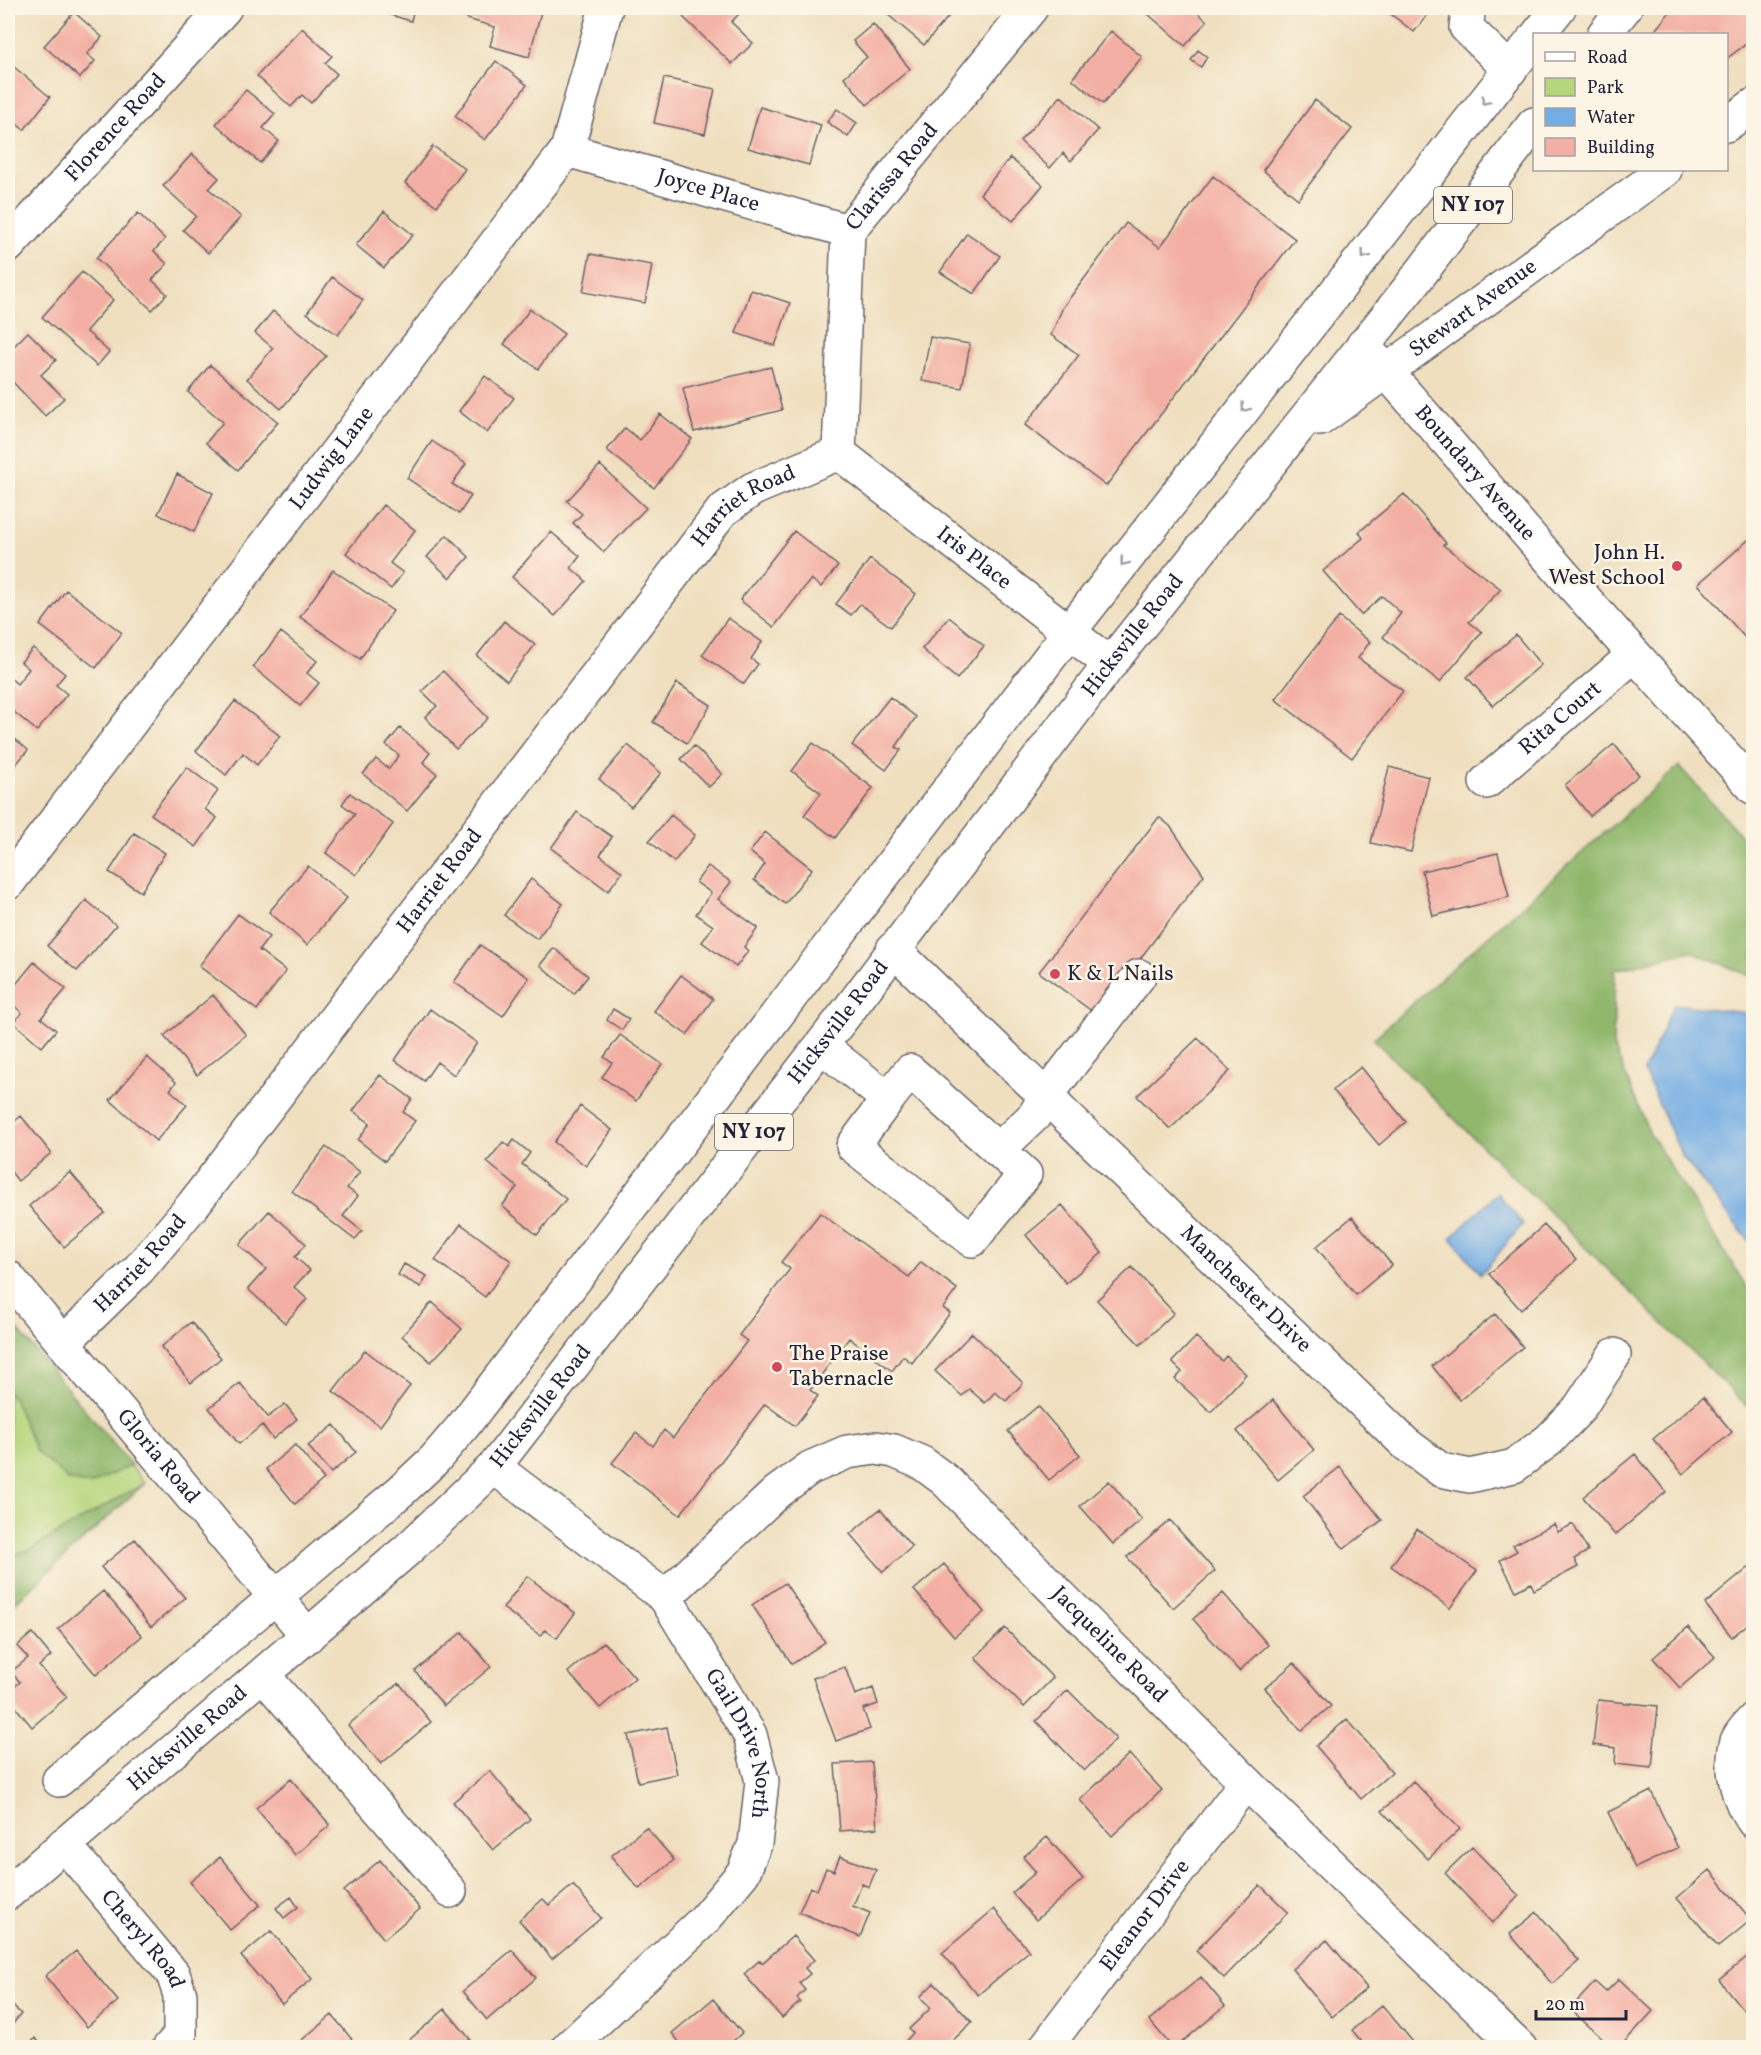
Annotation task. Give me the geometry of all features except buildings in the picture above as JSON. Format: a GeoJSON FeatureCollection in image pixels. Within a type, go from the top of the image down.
{"type":"FeatureCollection","features":[{"type":"Feature","properties":{"kind":"street","name":"Florence Road"},"geometry":{"type":"LineString","coordinates":[[13,229],[225,8]]}},
{"type":"Feature","properties":{"kind":"street","name":"Ludwig Lane"},"geometry":{"type":"LineString","coordinates":[[8,883],[567,150],[606,8]]}},
{"type":"Feature","properties":{"kind":"street","name":"Clarissa Road"},"geometry":{"type":"LineString","coordinates":[[839,453],[848,231],[1031,8]]}},
{"type":"Feature","properties":{"kind":"street"},"geometry":{"type":"LineString","coordinates":[[1469,8],[1466,27],[1510,70]]}},
{"type":"Feature","properties":{"kind":"street"},"geometry":{"type":"LineString","coordinates":[[1539,33],[1559,8]]}},
{"type":"Feature","properties":{"kind":"street"},"geometry":{"type":"LineString","coordinates":[[1605,33],[1625,8]]}},
{"type":"Feature","properties":{"kind":"street"},"geometry":{"type":"LineString","coordinates":[[59,1780],[402,1490],[434,1460],[464,1425],[1069,632],[1533,40]]}},
{"type":"Feature","properties":{"kind":"street"},"geometry":{"type":"LineString","coordinates":[[1728,124],[1754,105]]}},
{"type":"Feature","properties":{"kind":"street","name":"Hicksville Road"},"geometry":{"type":"LineString","coordinates":[[8,1893],[407,1550],[494,1467],[821,1046],[1110,664],[1363,345],[1533,125]]}},
{"type":"Feature","properties":{"kind":"street","name":"Joyce Place"},"geometry":{"type":"LineString","coordinates":[[567,150],[848,231]]}},
{"type":"Feature","properties":{"kind":"street","name":"Stewart Avenue"},"geometry":{"type":"LineString","coordinates":[[1282,447],[1664,171]]}},
{"type":"Feature","properties":{"kind":"street","name":"Boundary Avenue"},"geometry":{"type":"LineString","coordinates":[[1363,345],[1634,655],[1754,788]]}},
{"type":"Feature","properties":{"kind":"street","name":"Iris Place"},"geometry":{"type":"LineString","coordinates":[[839,453],[1110,664]]}},
{"type":"Feature","properties":{"kind":"street","name":"Harriet Road"},"geometry":{"type":"LineString","coordinates":[[63,1343],[139,1269],[193,1205],[722,511],[753,489],[839,453]]}},
{"type":"Feature","properties":{"kind":"street","name":"Rita Court"},"geometry":{"type":"LineString","coordinates":[[1486,782],[1634,655]]}},
{"type":"Feature","properties":{"kind":"street","name":"Manchester Drive"},"geometry":{"type":"LineString","coordinates":[[893,949],[1406,1444],[1441,1470],[1470,1476],[1514,1466],[1549,1440],[1578,1410],[1614,1355]]}},
{"type":"Feature","properties":{"kind":"street"},"geometry":{"type":"LineString","coordinates":[[998,1150],[1034,1116],[1046,1096],[1139,976]]}},
{"type":"Feature","properties":{"kind":"street"},"geometry":{"type":"LineString","coordinates":[[821,1046],[888,1099]]}},
{"type":"Feature","properties":{"kind":"street"},"geometry":{"type":"LineString","coordinates":[[910,1071],[1025,1174],[972,1240],[853,1146],[888,1099],[910,1071]]}},
{"type":"Feature","properties":{"kind":"street","name":"Gloria Road"},"geometry":{"type":"LineString","coordinates":[[8,1277],[308,1636]]}},
{"type":"Feature","properties":{"kind":"street","name":"Jacqueline Road"},"geometry":{"type":"LineString","coordinates":[[665,1597],[777,1492],[810,1468],[848,1452],[876,1448],[894,1451],[922,1464],[945,1480],[1246,1782],[1520,2048]]}},
{"type":"Feature","properties":{"kind":"street","name":"Gail Drive North"},"geometry":{"type":"LineString","coordinates":[[494,1467],[665,1597],[750,1734],[762,1781],[755,1844],[743,1873],[704,1920],[568,2048]]}},
{"type":"Feature","properties":{"kind":"street"},"geometry":{"type":"LineString","coordinates":[[263,1675],[450,1890]]}},
{"type":"Feature","properties":{"kind":"street"},"geometry":{"type":"LineString","coordinates":[[1754,1719],[1737,1740],[1734,1772],[1740,1797],[1754,1822]]}},
{"type":"Feature","properties":{"kind":"street","name":"Eleanor Drive"},"geometry":{"type":"LineString","coordinates":[[1045,2048],[1246,1782]]}},
{"type":"Feature","properties":{"kind":"street","name":"Cheryl Road"},"geometry":{"type":"LineString","coordinates":[[64,1844],[173,1974],[180,1995],[181,2044]]}},
{"type":"Feature","properties":{"kind":"green space"},"geometry":{"type":"Polygon","coordinates":[[[1679,766],[1753,849],[1753,977],[1691,951],[1615,970],[1613,1045],[1650,1134],[1753,1297],[1753,1412],[1373,1039],[1679,766]]]}},
{"type":"Feature","properties":{"kind":"green space"},"geometry":{"type":"Polygon","coordinates":[[[8,1318],[145,1483],[8,1609],[8,1318]]]}},
{"type":"Feature","properties":{"kind":"green space"},"geometry":{"type":"Polygon","coordinates":[[[8,1318],[131,1465],[90,1485],[68,1480],[36,1451],[13,1398],[8,1392],[8,1318]]]}},
{"type":"Feature","properties":{"kind":"green space"},"geometry":{"type":"Polygon","coordinates":[[[145,1483],[8,1609],[8,1556],[29,1550],[145,1483]]]}},
{"type":"Feature","properties":{"kind":"water"},"geometry":{"type":"Polygon","coordinates":[[[1674,1004],[1753,1014],[1753,1246],[1682,1156],[1644,1071],[1674,1004]]]}},
{"type":"Feature","properties":{"kind":"water"},"geometry":{"type":"Polygon","coordinates":[[[1497,1193],[1523,1224],[1481,1274],[1451,1238],[1497,1193]]]}},
{"type":"Feature","properties":{"kind":"place","name":"John H. West School"},"geometry":{"type":"Point","coordinates":[1677,566]}},
{"type":"Feature","properties":{"kind":"place","name":"K & L Nails"},"geometry":{"type":"Point","coordinates":[1055,974]}},
{"type":"Feature","properties":{"kind":"place","name":"The Praise Tabernacle"},"geometry":{"type":"Point","coordinates":[777,1367]}}]}
